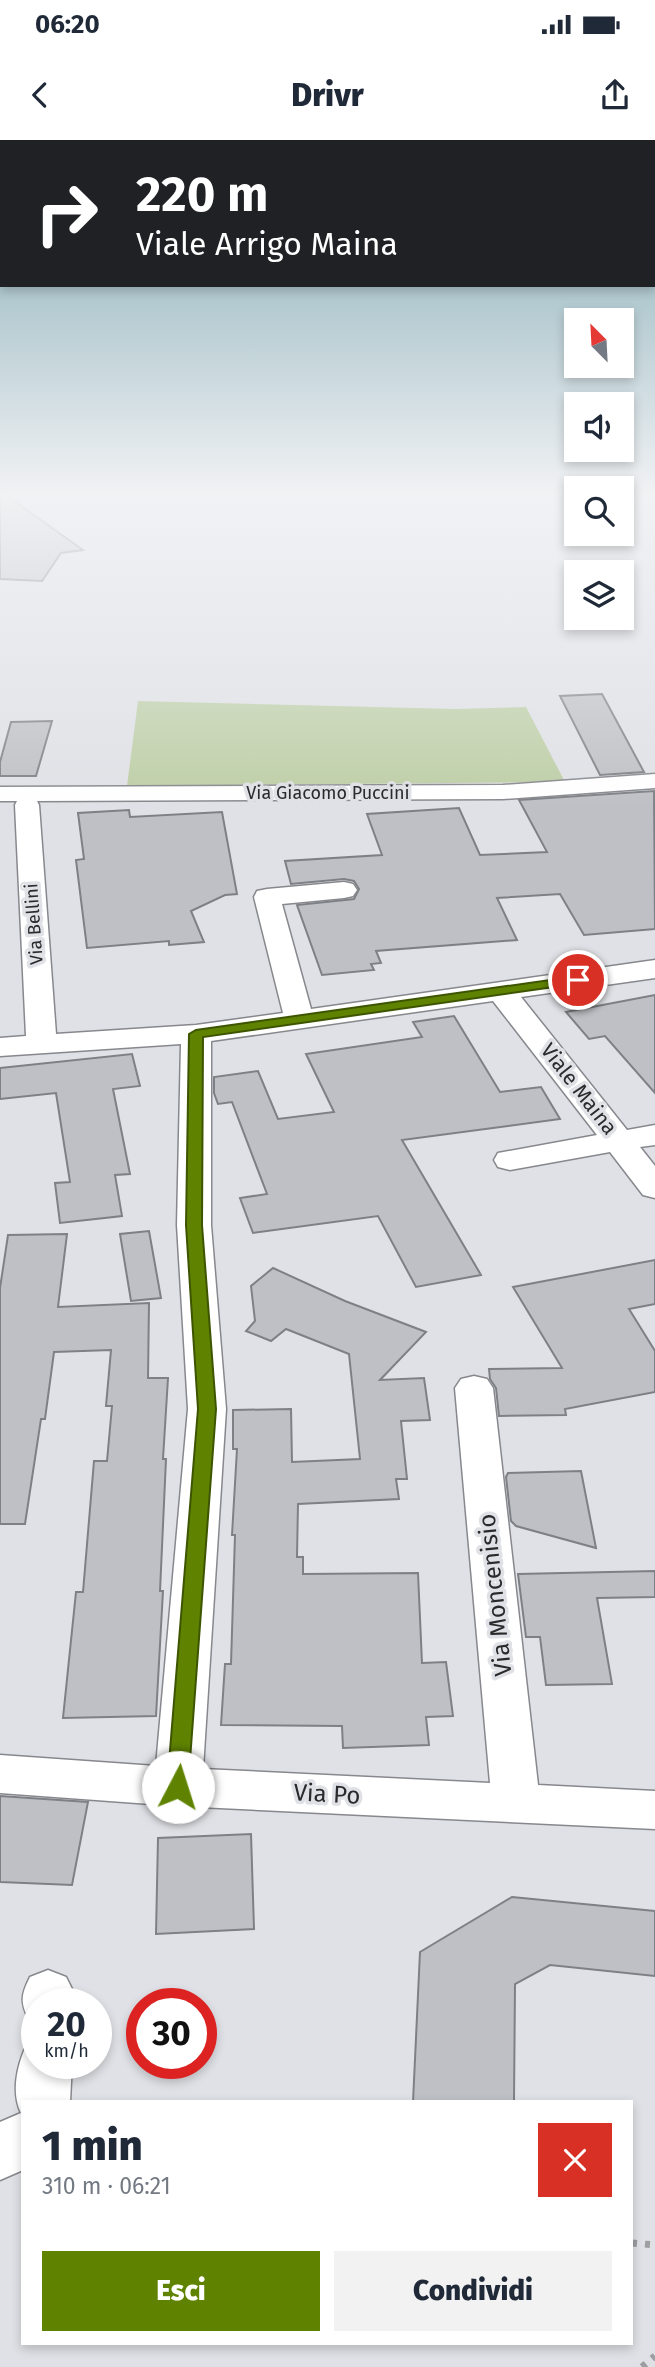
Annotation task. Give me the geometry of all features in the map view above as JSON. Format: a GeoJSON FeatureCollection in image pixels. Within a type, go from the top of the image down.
{"type":"FeatureCollection","features":[{"type":"Feature","properties":{"kind":"street","name":"Via Giacomo Puccini"},"geometry":{"type":"LineString","coordinates":[[0,794],[503,792],[655,781]]}},
{"type":"Feature","properties":{"kind":"street","name":"Via Bellini"},"geometry":{"type":"LineString","coordinates":[[27,805],[42,1044]]}},
{"type":"Feature","properties":{"kind":"street"},"geometry":{"type":"LineString","coordinates":[[299,1019],[267,897],[344,890]]}},
{"type":"Feature","properties":{"kind":"street"},"geometry":{"type":"LineString","coordinates":[[0,1047],[196,1034],[655,969]]}},
{"type":"Feature","properties":{"kind":"street","name":"Viale Maina"},"geometry":{"type":"LineString","coordinates":[[501,991],[655,1188]]}},
{"type":"Feature","properties":{"kind":"street"},"geometry":{"type":"LineString","coordinates":[[178,1787],[207,1409],[194,1225],[196,1034]]}},
{"type":"Feature","properties":{"kind":"street"},"geometry":{"type":"LineString","coordinates":[[510,1160],[655,1135]]}},
{"type":"Feature","properties":{"kind":"street","name":"Via Moncenisio"},"geometry":{"type":"LineString","coordinates":[[474,1388],[516,1803]]}},
{"type":"Feature","properties":{"kind":"street","name":"Via Po"},"geometry":{"type":"LineString","coordinates":[[0,1774],[178,1787],[655,1810]]}},
{"type":"Feature","properties":{"kind":"street"},"geometry":{"type":"LineString","coordinates":[[43,2100],[44,2079]]}},
{"type":"Feature","properties":{"kind":"street"},"geometry":{"type":"LineString","coordinates":[[0,2154],[21,2139]]}},
{"type":"Feature","properties":{"kind":"path"},"geometry":{"type":"LineString","coordinates":[[633,2243],[655,2245]]}},
{"type":"Feature","properties":{"kind":"path"},"geometry":{"type":"LineString","coordinates":[[642,2367],[655,2356]]}},
{"type":"Feature","properties":{"kind":"green space"},"geometry":{"type":"Polygon","coordinates":[[[138,701],[456,709],[526,707],[565,782],[127,786],[138,701]]]}},
{"type":"Feature","properties":{"kind":"building"},"geometry":{"type":"Polygon","coordinates":[[[602,694],[644,772],[600,775],[560,696],[602,694]]]}},
{"type":"Feature","properties":{"kind":"building"},"geometry":{"type":"Polygon","coordinates":[[[52,721],[36,776],[0,776],[0,762],[11,722],[52,721]]]}},
{"type":"Feature","properties":{"kind":"building"},"geometry":{"type":"Polygon","coordinates":[[[654,791],[655,929],[584,935],[560,894],[497,898],[517,940],[376,951],[381,963],[371,964],[374,970],[322,975],[297,905],[354,899],[359,889],[354,881],[344,879],[291,884],[285,861],[382,855],[367,814],[459,808],[480,855],[547,852],[519,800],[654,791]]]}},
{"type":"Feature","properties":{"kind":"building"},"geometry":{"type":"Polygon","coordinates":[[[129,810],[130,817],[222,812],[237,894],[225,895],[191,911],[204,942],[169,945],[169,941],[87,948],[76,860],[84,859],[78,813],[129,810]]]}},
{"type":"Feature","properties":{"kind":"building"},"geometry":{"type":"Polygon","coordinates":[[[655,995],[655,1093],[605,1036],[589,1039],[566,1012],[655,995]]]}},
{"type":"Feature","properties":{"kind":"building"},"geometry":{"type":"Polygon","coordinates":[[[454,1016],[500,1092],[541,1087],[560,1119],[402,1140],[481,1275],[416,1287],[378,1216],[253,1233],[240,1198],[267,1194],[232,1102],[218,1104],[214,1093],[214,1077],[258,1071],[278,1119],[334,1112],[306,1054],[422,1037],[413,1022],[454,1016]]]}},
{"type":"Feature","properties":{"kind":"building"},"geometry":{"type":"Polygon","coordinates":[[[132,1054],[140,1086],[113,1089],[130,1174],[115,1175],[122,1216],[60,1223],[55,1183],[70,1182],[56,1093],[0,1099],[0,1068],[132,1054]]]}},
{"type":"Feature","properties":{"kind":"building"},"geometry":{"type":"Polygon","coordinates":[[[149,1231],[161,1298],[131,1301],[120,1234],[149,1231]]]}},
{"type":"Feature","properties":{"kind":"building"},"geometry":{"type":"Polygon","coordinates":[[[67,1234],[58,1307],[149,1303],[148,1378],[168,1378],[163,1459],[166,1459],[160,1591],[163,1591],[156,1716],[63,1718],[76,1592],[83,1592],[94,1461],[107,1461],[112,1406],[106,1406],[111,1350],[54,1352],[45,1419],[41,1419],[25,1524],[0,1524],[0,1288],[8,1235],[67,1234]]]}},
{"type":"Feature","properties":{"kind":"building"},"geometry":{"type":"Polygon","coordinates":[[[655,1260],[655,1304],[629,1309],[655,1351],[655,1392],[565,1409],[566,1415],[499,1416],[496,1388],[490,1379],[489,1369],[562,1368],[513,1287],[655,1260]]]}},
{"type":"Feature","properties":{"kind":"building"},"geometry":{"type":"Polygon","coordinates":[[[273,1268],[345,1301],[426,1332],[380,1380],[424,1378],[430,1420],[401,1421],[407,1479],[396,1479],[399,1499],[298,1504],[297,1557],[303,1557],[303,1574],[418,1573],[422,1663],[446,1662],[453,1716],[426,1717],[429,1745],[343,1748],[342,1726],[221,1725],[225,1664],[231,1664],[235,1535],[232,1535],[237,1449],[233,1449],[233,1410],[291,1409],[292,1462],[360,1459],[349,1354],[286,1329],[271,1341],[246,1331],[255,1321],[251,1286],[273,1268]]]}},
{"type":"Feature","properties":{"kind":"building"},"geometry":{"type":"Polygon","coordinates":[[[581,1471],[596,1548],[516,1526],[511,1521],[506,1477],[508,1473],[581,1471]]]}},
{"type":"Feature","properties":{"kind":"building"},"geometry":{"type":"Polygon","coordinates":[[[655,1571],[655,1597],[597,1598],[612,1684],[546,1685],[540,1637],[526,1637],[518,1574],[655,1571]]]}},
{"type":"Feature","properties":{"kind":"building"},"geometry":{"type":"Polygon","coordinates":[[[0,1796],[88,1802],[72,1885],[0,1882],[0,1796]]]}},
{"type":"Feature","properties":{"kind":"building"},"geometry":{"type":"Polygon","coordinates":[[[251,1834],[254,1929],[156,1934],[158,1838],[251,1834]]]}},
{"type":"Feature","properties":{"kind":"building"},"geometry":{"type":"Polygon","coordinates":[[[512,1897],[655,1911],[655,1976],[550,1965],[515,1984],[514,2100],[413,2100],[420,1952],[512,1897]]]}},
{"type":"Feature","properties":{"kind":"route"},"geometry":{"type":"LineString","coordinates":[[178,1787],[207,1409],[194,1225],[196,1034],[578,980]]}}]}
